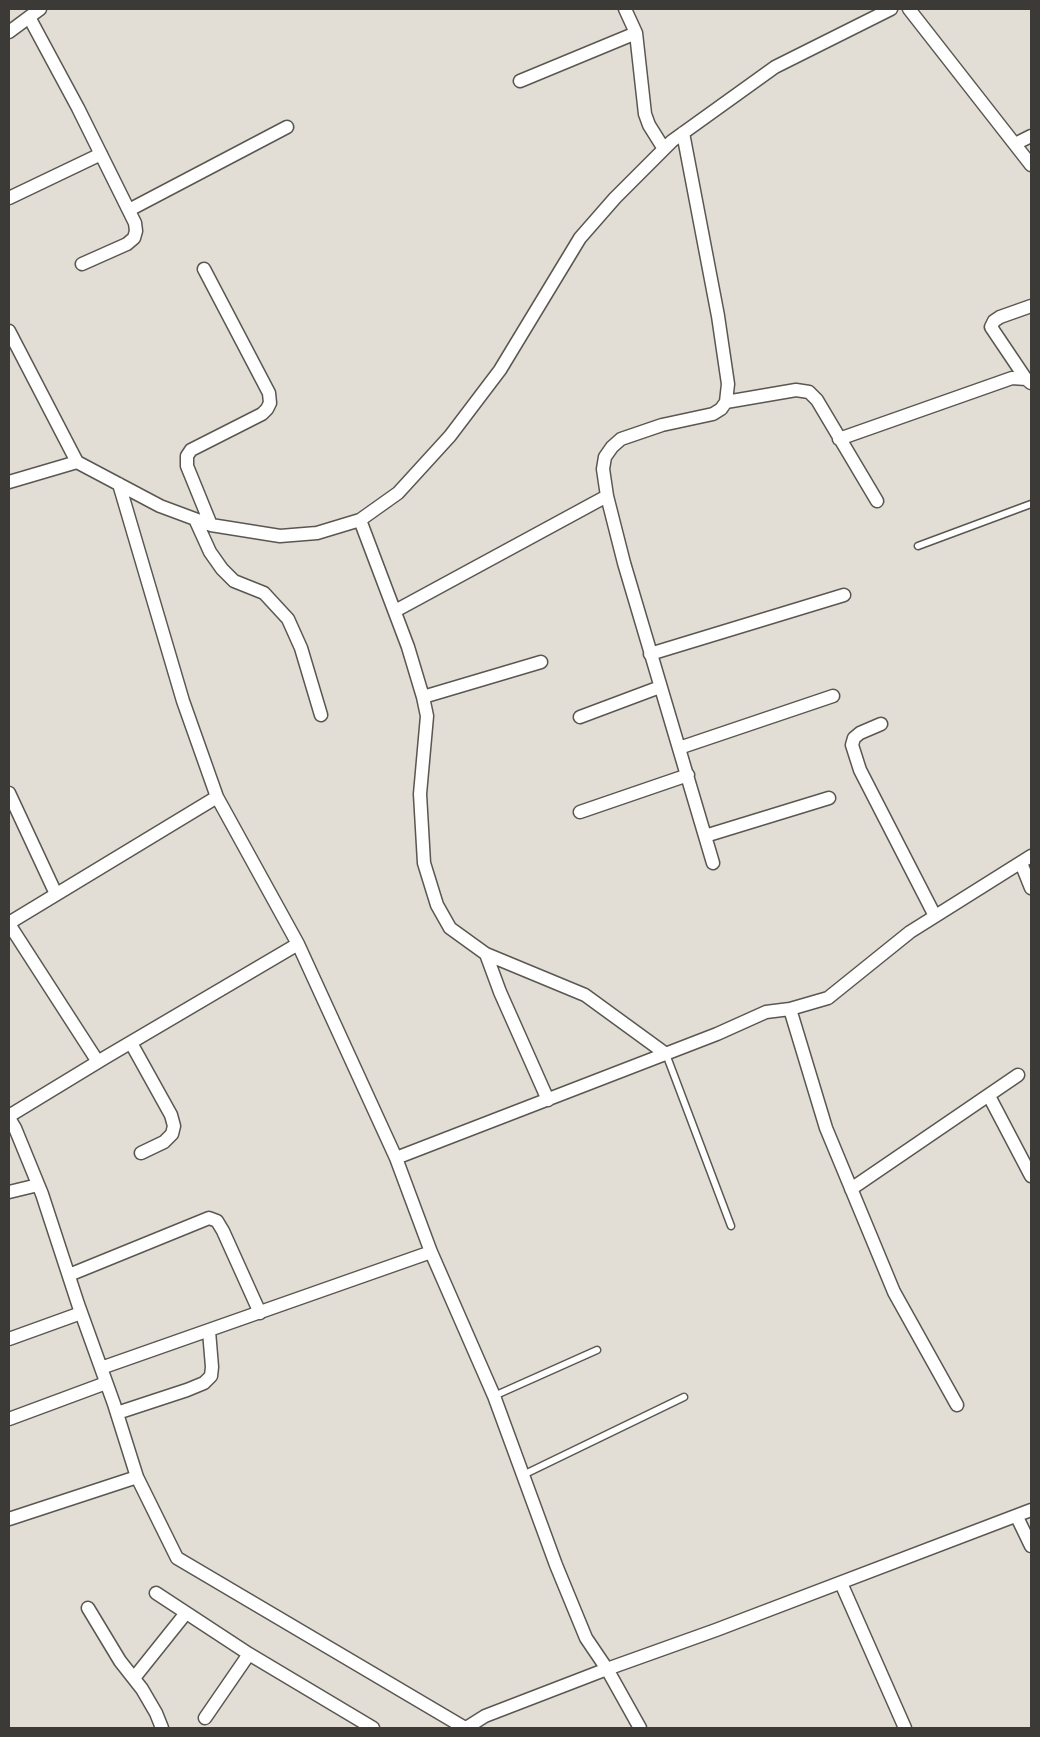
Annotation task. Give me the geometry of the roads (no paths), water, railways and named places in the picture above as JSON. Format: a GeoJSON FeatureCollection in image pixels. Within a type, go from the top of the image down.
{"type":"FeatureCollection","features":[{"type":"Feature","properties":{"kind":"street"},"geometry":{"type":"LineString","coordinates":[[9,32],[40,9]]}},
{"type":"Feature","properties":{"kind":"street"},"geometry":{"type":"LineString","coordinates":[[625,9],[636,33],[645,114],[649,125],[664,149]]}},
{"type":"Feature","properties":{"kind":"street"},"geometry":{"type":"LineString","coordinates":[[9,331],[77,462],[160,506],[211,525],[280,536],[317,533],[360,520],[398,493],[450,436],[500,370],[580,238],[615,198],[664,149],[683,133],[775,67],[891,9]]}},
{"type":"Feature","properties":{"kind":"street"},"geometry":{"type":"LineString","coordinates":[[910,9],[1031,166]]}},
{"type":"Feature","properties":{"kind":"street"},"geometry":{"type":"LineString","coordinates":[[29,17],[101,154],[129,210],[136,230],[134,238],[128,244],[82,264]]}},
{"type":"Feature","properties":{"kind":"street"},"geometry":{"type":"LineString","coordinates":[[520,81],[636,33]]}},
{"type":"Feature","properties":{"kind":"street"},"geometry":{"type":"LineString","coordinates":[[129,210],[288,127]]}},
{"type":"Feature","properties":{"kind":"street"},"geometry":{"type":"LineString","coordinates":[[683,133],[718,316],[728,384],[726,402],[721,409],[713,414],[662,425],[621,440],[612,447],[605,457],[603,469],[607,496],[650,654],[688,774],[713,863]]}},
{"type":"Feature","properties":{"kind":"street"},"geometry":{"type":"LineString","coordinates":[[1015,144],[1031,136]]}},
{"type":"Feature","properties":{"kind":"street"},"geometry":{"type":"LineString","coordinates":[[9,198],[101,154]]}},
{"type":"Feature","properties":{"kind":"street"},"geometry":{"type":"LineString","coordinates":[[204,269],[269,393],[270,403],[262,414],[191,450],[187,456],[187,466],[211,525]]}},
{"type":"Feature","properties":{"kind":"street"},"geometry":{"type":"LineString","coordinates":[[1029,381],[994,334],[991,327],[994,321],[1031,306]]}},
{"type":"Feature","properties":{"kind":"street"},"geometry":{"type":"LineString","coordinates":[[839,439],[1012,378],[1029,381]]}},
{"type":"Feature","properties":{"kind":"street"},"geometry":{"type":"LineString","coordinates":[[726,402],[796,390],[809,392],[817,400],[876,501]]}},
{"type":"Feature","properties":{"kind":"street"},"geometry":{"type":"LineString","coordinates":[[9,482],[77,462]]}},
{"type":"Feature","properties":{"kind":"street"},"geometry":{"type":"LineString","coordinates":[[118,484],[183,701],[217,797],[298,944],[396,1158],[431,1252],[494,1396],[556,1565],[586,1638],[607,1669],[640,1728]]}},
{"type":"Feature","properties":{"kind":"street"},"geometry":{"type":"LineString","coordinates":[[395,611],[607,496]]}},
{"type":"Feature","properties":{"kind":"street"},"geometry":{"type":"LineString","coordinates":[[195,519],[210,552],[222,569],[234,581],[264,593],[288,618],[301,648],[321,716]]}},
{"type":"Feature","properties":{"kind":"street"},"geometry":{"type":"LineString","coordinates":[[360,520],[408,647],[423,697],[427,716],[420,794],[424,863],[437,905],[450,928],[486,954],[585,995],[666,1054]]}},
{"type":"Feature","properties":{"kind":"street"},"geometry":{"type":"LineString","coordinates":[[650,654],[844,595]]}},
{"type":"Feature","properties":{"kind":"street"},"geometry":{"type":"LineString","coordinates":[[423,697],[541,662]]}},
{"type":"Feature","properties":{"kind":"street"},"geometry":{"type":"LineString","coordinates":[[580,717],[660,688]]}},
{"type":"Feature","properties":{"kind":"street"},"geometry":{"type":"LineString","coordinates":[[679,748],[833,696]]}},
{"type":"Feature","properties":{"kind":"street"},"geometry":{"type":"LineString","coordinates":[[881,724],[860,733],[854,738],[852,744],[860,770],[936,916]]}},
{"type":"Feature","properties":{"kind":"street"},"geometry":{"type":"LineString","coordinates":[[580,812],[688,774]]}},
{"type":"Feature","properties":{"kind":"street"},"geometry":{"type":"LineString","coordinates":[[9,793],[56,894]]}},
{"type":"Feature","properties":{"kind":"street"},"geometry":{"type":"LineString","coordinates":[[98,1062],[9,924],[217,797]]}},
{"type":"Feature","properties":{"kind":"street"},"geometry":{"type":"LineString","coordinates":[[705,836],[829,798]]}},
{"type":"Feature","properties":{"kind":"street"},"geometry":{"type":"LineString","coordinates":[[396,1158],[717,1034],[766,1012],[790,1009],[828,998],[910,932],[1026,860],[1031,888]]}},
{"type":"Feature","properties":{"kind":"street"},"geometry":{"type":"LineString","coordinates":[[298,944],[9,1117],[38,1185],[117,1413],[137,1477],[177,1558],[466,1728],[486,1716],[607,1669],[716,1630],[1017,1517],[1031,1510]]}},
{"type":"Feature","properties":{"kind":"street"},"geometry":{"type":"LineString","coordinates":[[486,954],[500,992],[548,1100]]}},
{"type":"Feature","properties":{"kind":"street"},"geometry":{"type":"LineString","coordinates":[[790,1009],[826,1128],[894,1292],[957,1405]]}},
{"type":"Feature","properties":{"kind":"street"},"geometry":{"type":"LineString","coordinates":[[130,1043],[171,1115],[174,1126],[172,1134],[164,1142],[141,1153]]}},
{"type":"Feature","properties":{"kind":"street"},"geometry":{"type":"LineString","coordinates":[[851,1189],[1018,1075]]}},
{"type":"Feature","properties":{"kind":"street"},"geometry":{"type":"LineString","coordinates":[[989,1096],[1031,1176]]}},
{"type":"Feature","properties":{"kind":"street"},"geometry":{"type":"LineString","coordinates":[[9,1192],[38,1185]]}},
{"type":"Feature","properties":{"kind":"street"},"geometry":{"type":"LineString","coordinates":[[69,1275],[209,1218],[217,1221],[223,1231],[260,1313]]}},
{"type":"Feature","properties":{"kind":"street"},"geometry":{"type":"LineString","coordinates":[[101,1368],[431,1252]]}},
{"type":"Feature","properties":{"kind":"street"},"geometry":{"type":"LineString","coordinates":[[9,1339],[81,1313]]}},
{"type":"Feature","properties":{"kind":"street"},"geometry":{"type":"LineString","coordinates":[[117,1413],[187,1390],[204,1382],[211,1376],[209,1331]]}},
{"type":"Feature","properties":{"kind":"street"},"geometry":{"type":"LineString","coordinates":[[9,1419],[106,1383]]}},
{"type":"Feature","properties":{"kind":"street"},"geometry":{"type":"LineString","coordinates":[[9,1519],[137,1477]]}},
{"type":"Feature","properties":{"kind":"street"},"geometry":{"type":"LineString","coordinates":[[1017,1517],[1031,1546]]}},
{"type":"Feature","properties":{"kind":"street"},"geometry":{"type":"LineString","coordinates":[[841,1583],[906,1728]]}},
{"type":"Feature","properties":{"kind":"street"},"geometry":{"type":"LineString","coordinates":[[156,1594],[248,1654],[373,1728]]}},
{"type":"Feature","properties":{"kind":"street"},"geometry":{"type":"LineString","coordinates":[[88,1608],[120,1661],[142,1689],[156,1713],[162,1728]]}},
{"type":"Feature","properties":{"kind":"street"},"geometry":{"type":"LineString","coordinates":[[134,1678],[186,1613]]}},
{"type":"Feature","properties":{"kind":"street"},"geometry":{"type":"LineString","coordinates":[[205,1718],[248,1654]]}},
{"type":"Feature","properties":{"kind":"lane"},"geometry":{"type":"LineString","coordinates":[[918,546],[1031,504]]}},
{"type":"Feature","properties":{"kind":"lane"},"geometry":{"type":"LineString","coordinates":[[666,1054],[731,1226]]}},
{"type":"Feature","properties":{"kind":"lane"},"geometry":{"type":"LineString","coordinates":[[494,1396],[597,1350]]}},
{"type":"Feature","properties":{"kind":"lane"},"geometry":{"type":"LineString","coordinates":[[523,1475],[684,1397]]}}]}
